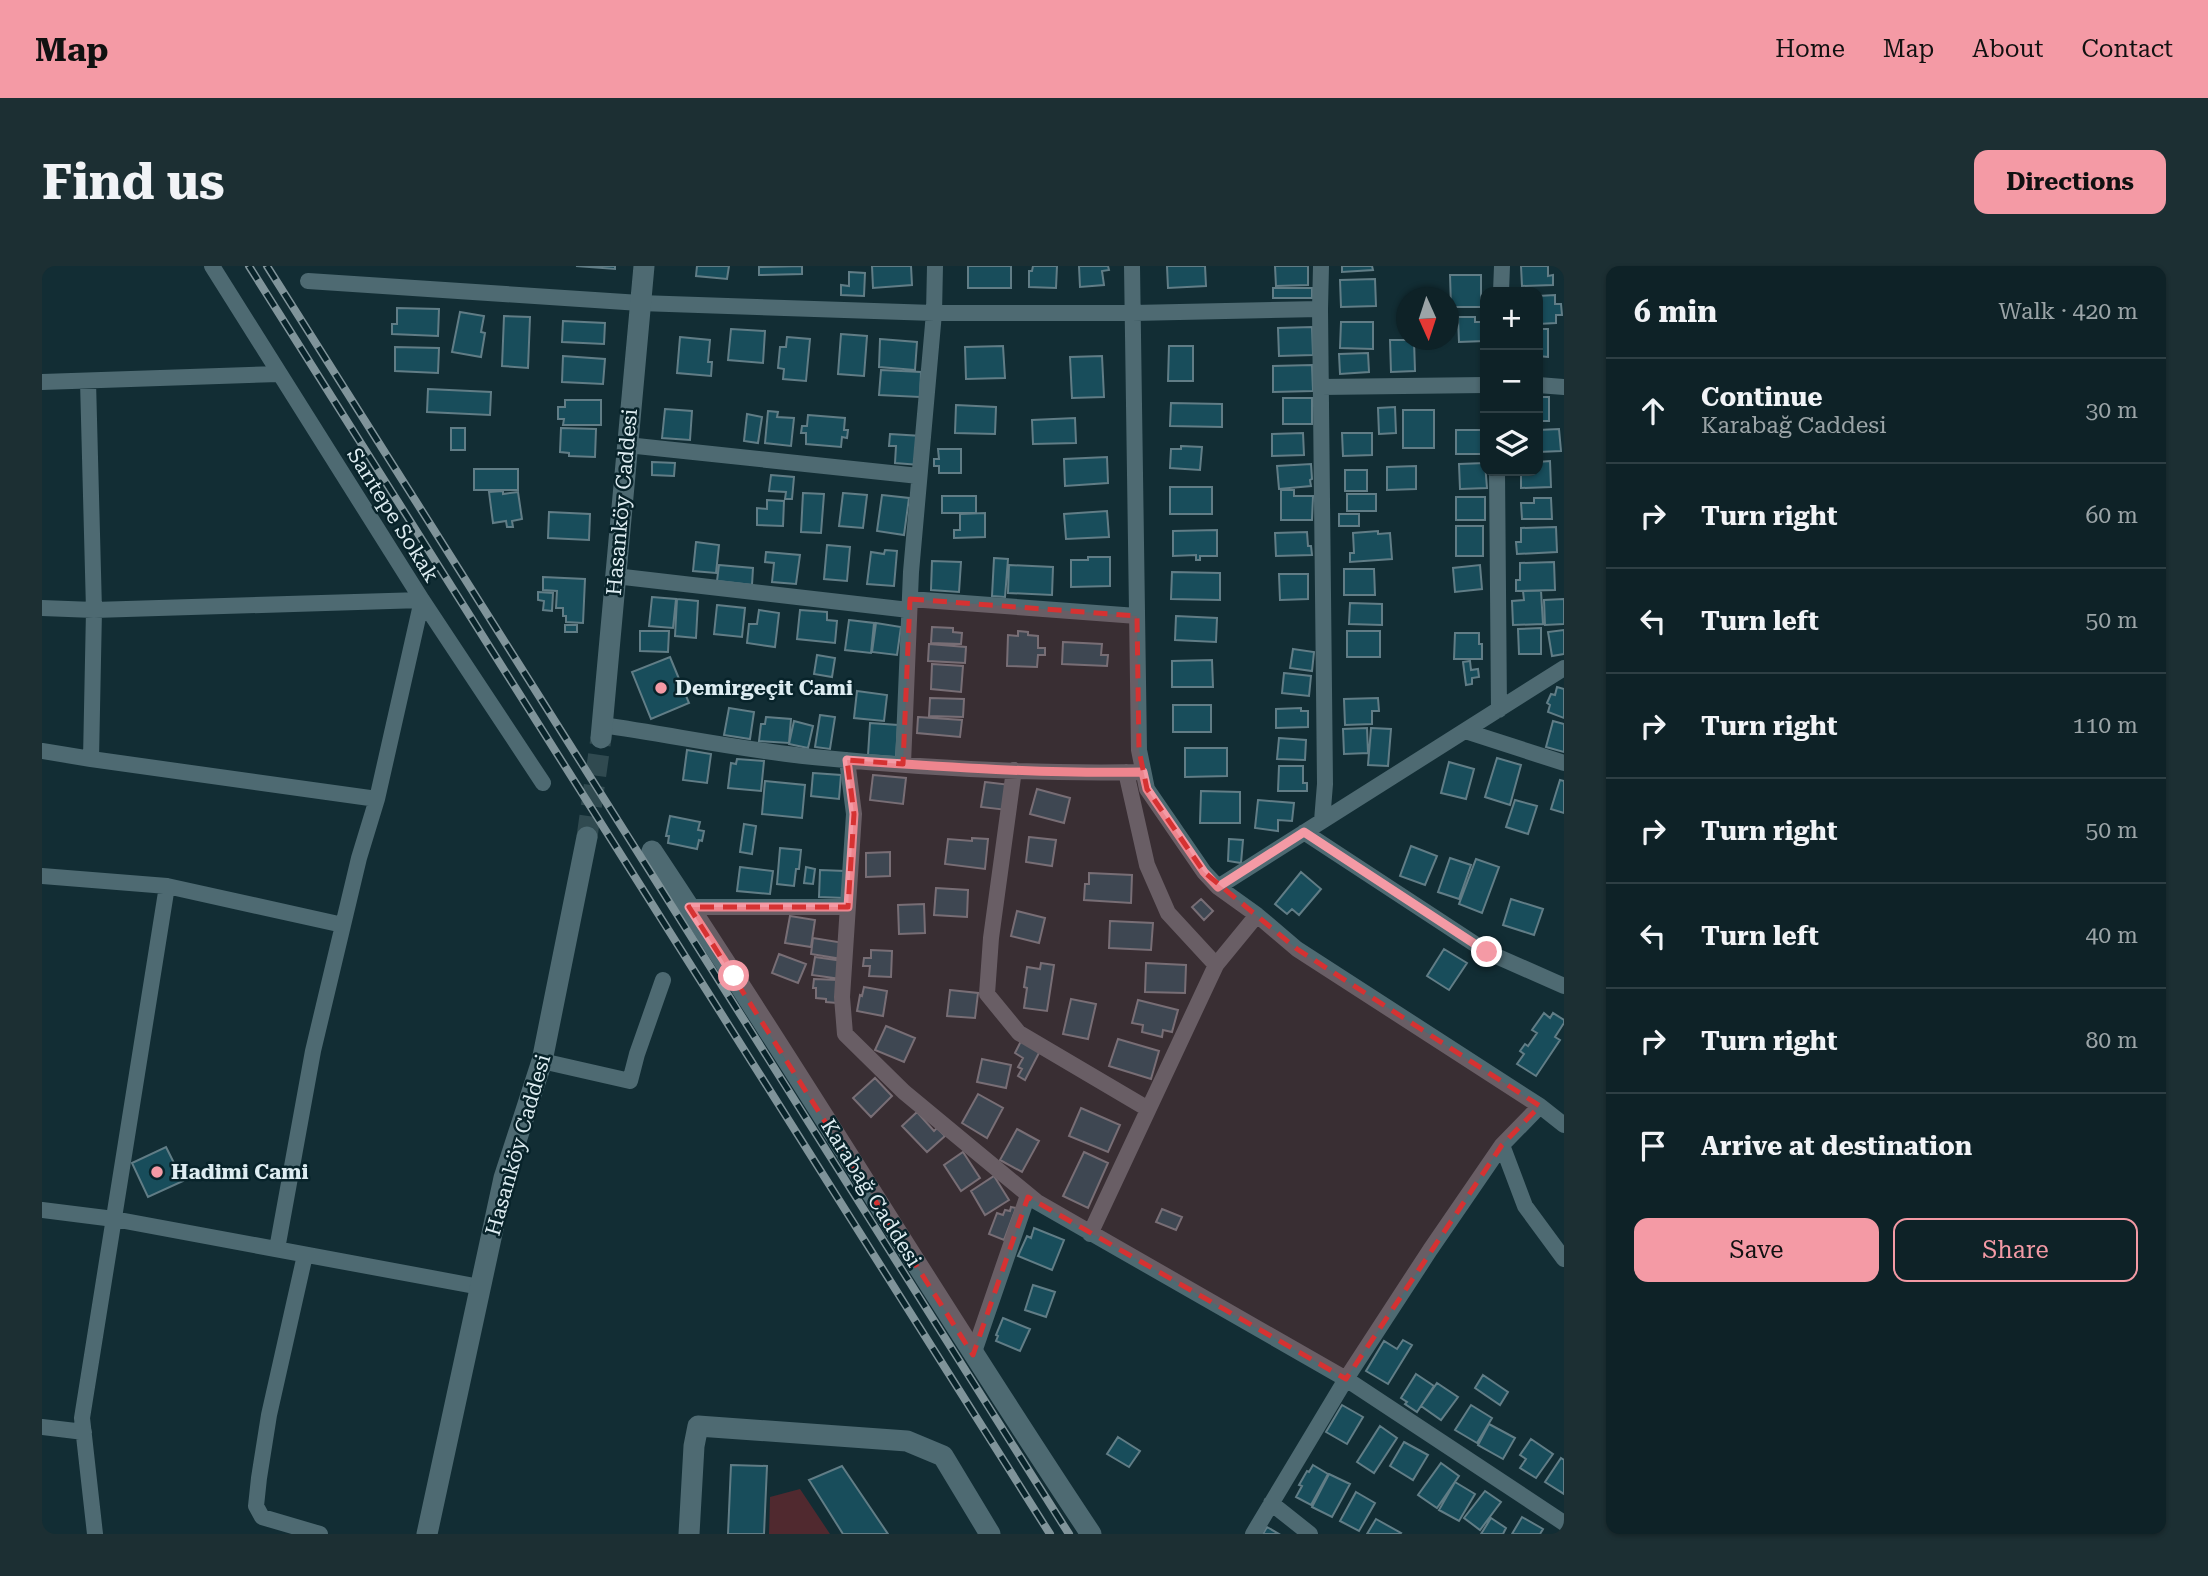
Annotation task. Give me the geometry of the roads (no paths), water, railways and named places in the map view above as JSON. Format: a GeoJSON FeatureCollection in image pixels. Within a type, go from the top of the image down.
{"type":"FeatureCollection","features":[{"type":"Feature","properties":{"kind":"street","name":"Sarıtepe Sokak"},"geometry":{"type":"LineString","coordinates":[[212,266],[422,600],[543,783]]}},
{"type":"Feature","properties":{"kind":"street","name":"Hasanköy Caddesi"},"geometry":{"type":"LineString","coordinates":[[601,731],[643,266]]}},
{"type":"Feature","properties":{"kind":"street"},"geometry":{"type":"LineString","coordinates":[[903,764],[909,605],[934,313],[935,266]]}},
{"type":"Feature","properties":{"kind":"street"},"geometry":{"type":"LineString","coordinates":[[1132,266],[1139,750],[1147,789],[1204,872],[1218,887],[1297,949],[1540,1106],[1564,1125]]}},
{"type":"Feature","properties":{"kind":"street"},"geometry":{"type":"LineString","coordinates":[[1321,266],[1325,784],[1322,821]]}},
{"type":"Feature","properties":{"kind":"street"},"geometry":{"type":"LineString","coordinates":[[1501,287],[1502,266]]}},
{"type":"Feature","properties":{"kind":"street"},"geometry":{"type":"LineString","coordinates":[[308,281],[640,303],[934,313],[1320,309]]}},
{"type":"Feature","properties":{"kind":"street"},"geometry":{"type":"LineString","coordinates":[[42,382],[279,374]]}},
{"type":"Feature","properties":{"kind":"street"},"geometry":{"type":"LineString","coordinates":[[88,381],[94,610],[91,759]]}},
{"type":"Feature","properties":{"kind":"street"},"geometry":{"type":"LineString","coordinates":[[1321,387],[1480,385]]}},
{"type":"Feature","properties":{"kind":"street"},"geometry":{"type":"LineString","coordinates":[[1543,386],[1564,387]]}},
{"type":"Feature","properties":{"kind":"street"},"geometry":{"type":"LineString","coordinates":[[627,445],[919,476]]}},
{"type":"Feature","properties":{"kind":"street"},"geometry":{"type":"LineString","coordinates":[[1497,476],[1499,710]]}},
{"type":"Feature","properties":{"kind":"street"},"geometry":{"type":"LineString","coordinates":[[615,576],[909,605],[1137,616]]}},
{"type":"Feature","properties":{"kind":"street"},"geometry":{"type":"LineString","coordinates":[[42,608],[94,610],[422,600],[377,799],[359,858],[313,1051],[277,1249]]}},
{"type":"Feature","properties":{"kind":"street"},"geometry":{"type":"LineString","coordinates":[[1218,887],[1564,668]]}},
{"type":"Feature","properties":{"kind":"street"},"geometry":{"type":"LineString","coordinates":[[601,731],[847,760],[1014,770],[1143,772]]}},
{"type":"Feature","properties":{"kind":"street"},"geometry":{"type":"LineString","coordinates":[[1465,731],[1564,763]]}},
{"type":"Feature","properties":{"kind":"street"},"geometry":{"type":"LineString","coordinates":[[42,751],[377,799]]}},
{"type":"Feature","properties":{"kind":"street"},"geometry":{"type":"LineString","coordinates":[[847,760],[854,814],[842,997],[845,1034],[904,1092],[1028,1195],[1090,1234],[1346,1379],[1564,1523]]}},
{"type":"Feature","properties":{"kind":"street"},"geometry":{"type":"LineString","coordinates":[[1014,770],[991,938],[987,994],[1019,1033],[1148,1109]]}},
{"type":"Feature","properties":{"kind":"street"},"geometry":{"type":"LineString","coordinates":[[1126,772],[1147,865],[1168,913],[1216,965]]}},
{"type":"Feature","properties":{"kind":"street"},"geometry":{"type":"LineString","coordinates":[[1304,832],[1487,952],[1564,986]]}},
{"type":"Feature","properties":{"kind":"street","name":"Hasanköy Caddesi"},"geometry":{"type":"LineString","coordinates":[[427,1534],[504,1178],[542,1061],[587,837]]}},
{"type":"Feature","properties":{"kind":"street","name":"Karabağ Caddesi"},"geometry":{"type":"LineString","coordinates":[[652,851],[973,1355],[1091,1534]]}},
{"type":"Feature","properties":{"kind":"street"},"geometry":{"type":"LineString","coordinates":[[42,876],[167,886],[343,925]]}},
{"type":"Feature","properties":{"kind":"street"},"geometry":{"type":"LineString","coordinates":[[95,1534],[82,1418],[167,886]]}},
{"type":"Feature","properties":{"kind":"street"},"geometry":{"type":"LineString","coordinates":[[689,907],[848,907]]}},
{"type":"Feature","properties":{"kind":"street"},"geometry":{"type":"LineString","coordinates":[[1090,1234],[1216,965],[1257,915]]}},
{"type":"Feature","properties":{"kind":"street"},"geometry":{"type":"LineString","coordinates":[[542,1061],[630,1081],[663,980]]}},
{"type":"Feature","properties":{"kind":"street"},"geometry":{"type":"LineString","coordinates":[[1253,1534],[1346,1379],[1430,1250],[1502,1145],[1540,1106]]}},
{"type":"Feature","properties":{"kind":"street"},"geometry":{"type":"LineString","coordinates":[[1502,1145],[1525,1206],[1564,1259]]}},
{"type":"Feature","properties":{"kind":"street"},"geometry":{"type":"LineString","coordinates":[[973,1355],[1028,1195]]}},
{"type":"Feature","properties":{"kind":"street"},"geometry":{"type":"LineString","coordinates":[[42,1210],[114,1219],[480,1287]]}},
{"type":"Feature","properties":{"kind":"street"},"geometry":{"type":"LineString","coordinates":[[305,1255],[269,1415],[256,1506],[262,1517],[320,1534]]}},
{"type":"Feature","properties":{"kind":"street"},"geometry":{"type":"LineString","coordinates":[[689,1534],[694,1446],[698,1426],[907,1441],[943,1457],[990,1534]]}},
{"type":"Feature","properties":{"kind":"street"},"geometry":{"type":"LineString","coordinates":[[42,1427],[84,1432]]}},
{"type":"Feature","properties":{"kind":"street"},"geometry":{"type":"LineString","coordinates":[[1271,1503],[1310,1534]]}},
{"type":"Feature","properties":{"kind":"tunnel"},"geometry":{"type":"LineString","coordinates":[[587,837],[601,738]]}},
{"type":"Feature","properties":{"kind":"railway"},"geometry":{"type":"LineString","coordinates":[[249,266],[1050,1534]]}},
{"type":"Feature","properties":{"kind":"railway"},"geometry":{"type":"LineString","coordinates":[[267,266],[1069,1534]]}},
{"type":"Feature","properties":{"kind":"place","name":"Demirgeçit Cami"},"geometry":{"type":"Point","coordinates":[661,688]}},
{"type":"Feature","properties":{"kind":"place","name":"Hadimi Cami"},"geometry":{"type":"Point","coordinates":[157,1172]}}]}
